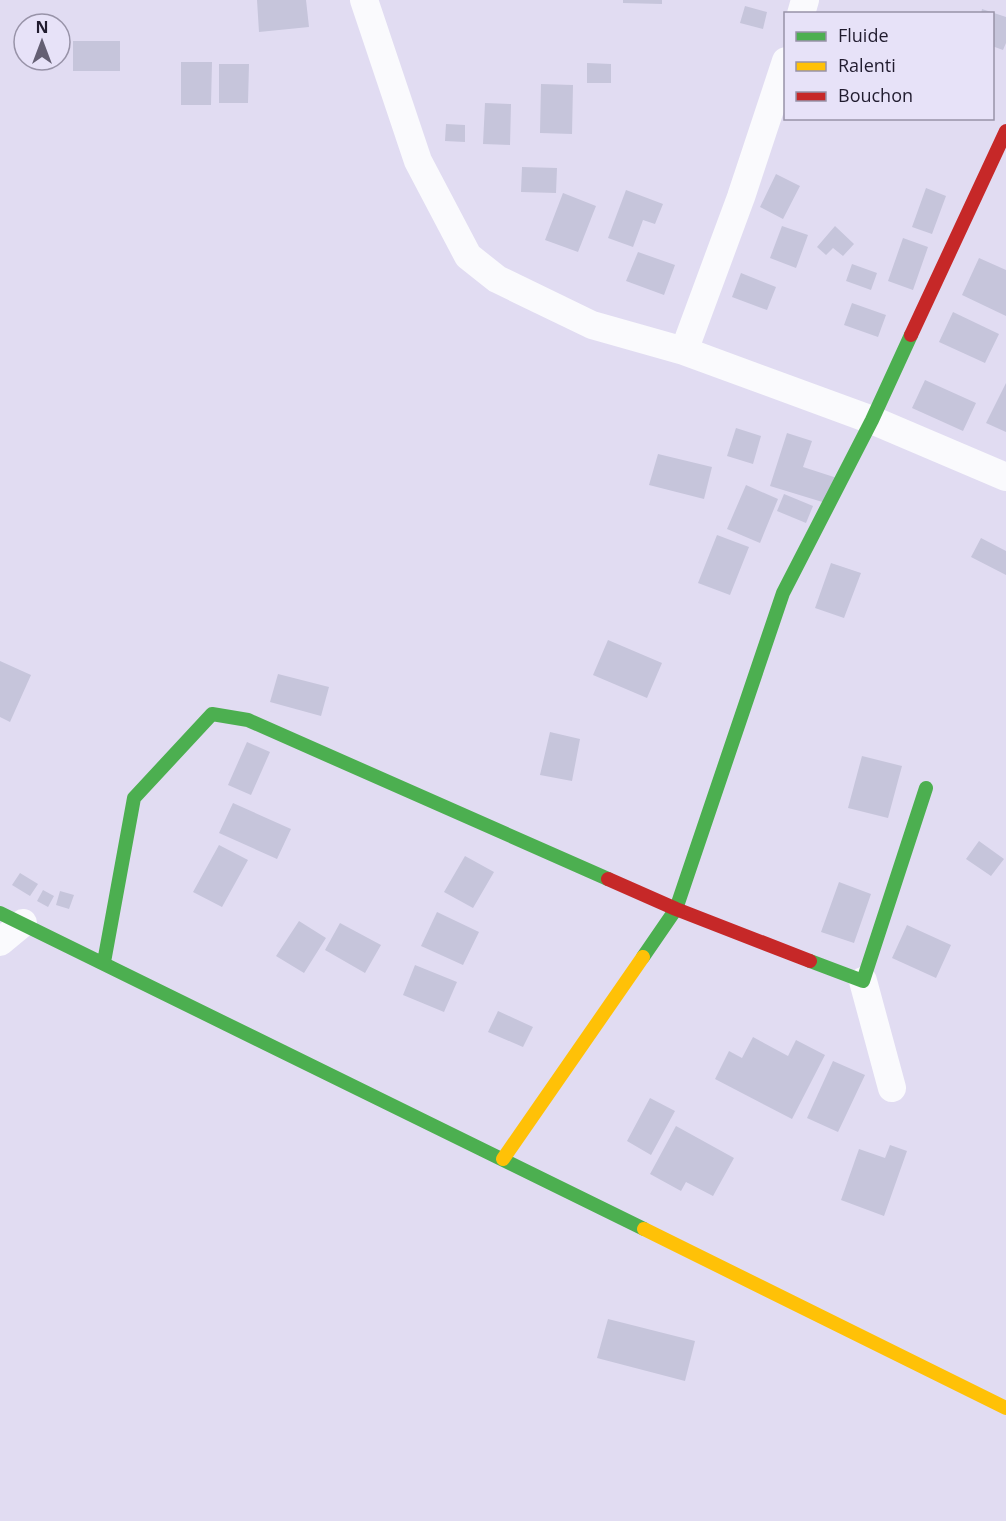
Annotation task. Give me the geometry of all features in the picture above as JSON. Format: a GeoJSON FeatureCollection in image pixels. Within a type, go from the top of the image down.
{"type":"FeatureCollection","features":[{"type":"Feature","properties":{"kind":"street"},"geometry":{"type":"LineString","coordinates":[[364,0],[418,161],[468,256],[497,279],[592,325],[684,351],[872,420],[1006,477]]}},
{"type":"Feature","properties":{"kind":"street"},"geometry":{"type":"LineString","coordinates":[[684,351],[741,197],[784,67]]}},
{"type":"Feature","properties":{"kind":"street"},"geometry":{"type":"LineString","coordinates":[[503,1159],[676,909],[783,593],[872,420],[1006,131]]}},
{"type":"Feature","properties":{"kind":"street"},"geometry":{"type":"LineString","coordinates":[[104,962],[134,798],[212,714],[248,720],[676,909],[863,981]]}},
{"type":"Feature","properties":{"kind":"street"},"geometry":{"type":"LineString","coordinates":[[892,1088],[863,981],[926,788]]}},
{"type":"Feature","properties":{"kind":"street"},"geometry":{"type":"LineString","coordinates":[[0,942],[11,918],[1004,1403]]}},
{"type":"Feature","properties":{"kind":"building"},"geometry":{"type":"Polygon","coordinates":[[[257,0],[306,0],[309,27],[259,32],[257,0]]]}},
{"type":"Feature","properties":{"kind":"building"},"geometry":{"type":"Polygon","coordinates":[[[623,0],[662,0],[662,4],[623,3],[623,0]]]}},
{"type":"Feature","properties":{"kind":"building"},"geometry":{"type":"Polygon","coordinates":[[[745,6],[767,12],[763,29],[740,23],[745,6]]]}},
{"type":"Feature","properties":{"kind":"building"},"geometry":{"type":"Polygon","coordinates":[[[994,13],[1006,17],[1006,43],[1003,50],[994,47],[994,13]]]}},
{"type":"Feature","properties":{"kind":"building"},"geometry":{"type":"Polygon","coordinates":[[[73,41],[120,41],[120,71],[73,71],[73,41]]]}},
{"type":"Feature","properties":{"kind":"building"},"geometry":{"type":"Polygon","coordinates":[[[181,62],[212,62],[211,105],[181,105],[181,62]]]}},
{"type":"Feature","properties":{"kind":"building"},"geometry":{"type":"Polygon","coordinates":[[[587,63],[611,64],[611,83],[587,83],[587,63]]]}},
{"type":"Feature","properties":{"kind":"building"},"geometry":{"type":"Polygon","coordinates":[[[219,64],[249,64],[248,103],[219,103],[219,64]]]}},
{"type":"Feature","properties":{"kind":"building"},"geometry":{"type":"Polygon","coordinates":[[[541,84],[573,85],[572,134],[540,133],[541,84]]]}},
{"type":"Feature","properties":{"kind":"building"},"geometry":{"type":"Polygon","coordinates":[[[485,103],[511,104],[510,145],[483,144],[485,103]]]}},
{"type":"Feature","properties":{"kind":"building"},"geometry":{"type":"Polygon","coordinates":[[[446,124],[465,125],[465,142],[445,141],[446,124]]]}},
{"type":"Feature","properties":{"kind":"building"},"geometry":{"type":"Polygon","coordinates":[[[522,167],[557,168],[556,193],[521,192],[522,167]]]}},
{"type":"Feature","properties":{"kind":"building"},"geometry":{"type":"Polygon","coordinates":[[[776,174],[800,186],[783,219],[760,207],[776,174]]]}},
{"type":"Feature","properties":{"kind":"building"},"geometry":{"type":"Polygon","coordinates":[[[926,188],[946,196],[932,234],[912,227],[926,188]]]}},
{"type":"Feature","properties":{"kind":"building"},"geometry":{"type":"Polygon","coordinates":[[[626,190],[663,204],[655,224],[643,220],[633,247],[608,238],[626,190]]]}},
{"type":"Feature","properties":{"kind":"building"},"geometry":{"type":"Polygon","coordinates":[[[563,193],[596,206],[578,252],[545,240],[563,193]]]}},
{"type":"Feature","properties":{"kind":"building"},"geometry":{"type":"Polygon","coordinates":[[[782,226],[808,235],[796,268],[770,258],[782,226]]]}},
{"type":"Feature","properties":{"kind":"building"},"geometry":{"type":"Polygon","coordinates":[[[835,226],[854,244],[843,256],[833,248],[826,255],[817,247],[835,226]]]}},
{"type":"Feature","properties":{"kind":"building"},"geometry":{"type":"Polygon","coordinates":[[[903,238],[928,247],[913,290],[888,281],[903,238]]]}},
{"type":"Feature","properties":{"kind":"building"},"geometry":{"type":"Polygon","coordinates":[[[638,252],[675,265],[664,295],[626,281],[638,252]]]}},
{"type":"Feature","properties":{"kind":"building"},"geometry":{"type":"Polygon","coordinates":[[[979,258],[1006,270],[1006,316],[962,295],[979,258]]]}},
{"type":"Feature","properties":{"kind":"building"},"geometry":{"type":"Polygon","coordinates":[[[852,264],[877,273],[871,290],[846,281],[852,264]]]}},
{"type":"Feature","properties":{"kind":"building"},"geometry":{"type":"Polygon","coordinates":[[[741,273],[776,287],[767,310],[732,297],[741,273]]]}},
{"type":"Feature","properties":{"kind":"building"},"geometry":{"type":"Polygon","coordinates":[[[852,303],[886,315],[878,337],[844,325],[852,303]]]}},
{"type":"Feature","properties":{"kind":"building"},"geometry":{"type":"Polygon","coordinates":[[[953,312],[999,334],[985,363],[939,342],[953,312]]]}},
{"type":"Feature","properties":{"kind":"building"},"geometry":{"type":"Polygon","coordinates":[[[925,380],[976,403],[963,431],[912,408],[925,380]]]}},
{"type":"Feature","properties":{"kind":"building"},"geometry":{"type":"Polygon","coordinates":[[[1006,383],[1006,432],[986,423],[1006,383]]]}},
{"type":"Feature","properties":{"kind":"building"},"geometry":{"type":"Polygon","coordinates":[[[736,428],[761,436],[753,464],[727,456],[736,428]]]}},
{"type":"Feature","properties":{"kind":"building"},"geometry":{"type":"Polygon","coordinates":[[[787,433],[812,441],[803,467],[837,478],[829,504],[770,486],[787,433]]]}},
{"type":"Feature","properties":{"kind":"building"},"geometry":{"type":"Polygon","coordinates":[[[658,454],[712,467],[704,499],[649,485],[658,454]]]}},
{"type":"Feature","properties":{"kind":"building"},"geometry":{"type":"Polygon","coordinates":[[[746,485],[778,499],[760,543],[727,529],[746,485]]]}},
{"type":"Feature","properties":{"kind":"building"},"geometry":{"type":"Polygon","coordinates":[[[784,494],[813,506],[806,523],[777,511],[784,494]]]}},
{"type":"Feature","properties":{"kind":"building"},"geometry":{"type":"Polygon","coordinates":[[[717,535],[749,547],[730,595],[698,583],[717,535]]]}},
{"type":"Feature","properties":{"kind":"building"},"geometry":{"type":"Polygon","coordinates":[[[981,538],[1006,551],[1006,575],[971,557],[981,538]]]}},
{"type":"Feature","properties":{"kind":"building"},"geometry":{"type":"Polygon","coordinates":[[[831,563],[861,573],[844,618],[815,608],[831,563]]]}},
{"type":"Feature","properties":{"kind":"building"},"geometry":{"type":"Polygon","coordinates":[[[608,640],[662,663],[647,698],[593,675],[608,640]]]}},
{"type":"Feature","properties":{"kind":"building"},"geometry":{"type":"Polygon","coordinates":[[[0,661],[31,675],[10,722],[0,717],[0,661]]]}},
{"type":"Feature","properties":{"kind":"building"},"geometry":{"type":"Polygon","coordinates":[[[278,674],[329,687],[321,716],[270,702],[278,674]]]}},
{"type":"Feature","properties":{"kind":"building"},"geometry":{"type":"Polygon","coordinates":[[[550,732],[580,739],[572,781],[540,775],[550,732]]]}},
{"type":"Feature","properties":{"kind":"building"},"geometry":{"type":"Polygon","coordinates":[[[247,742],[270,752],[251,795],[228,785],[247,742]]]}},
{"type":"Feature","properties":{"kind":"building"},"geometry":{"type":"Polygon","coordinates":[[[862,756],[902,766],[888,818],[848,808],[862,756]]]}},
{"type":"Feature","properties":{"kind":"building"},"geometry":{"type":"Polygon","coordinates":[[[233,803],[291,829],[277,859],[219,833],[233,803]]]}},
{"type":"Feature","properties":{"kind":"building"},"geometry":{"type":"Polygon","coordinates":[[[979,841],[1004,859],[991,876],[966,859],[979,841]]]}},
{"type":"Feature","properties":{"kind":"building"},"geometry":{"type":"Polygon","coordinates":[[[219,845],[248,860],[222,907],[193,892],[219,845]]]}},
{"type":"Feature","properties":{"kind":"building"},"geometry":{"type":"Polygon","coordinates":[[[465,856],[494,872],[473,908],[444,892],[465,856]]]}},
{"type":"Feature","properties":{"kind":"building"},"geometry":{"type":"Polygon","coordinates":[[[20,873],[38,884],[30,896],[12,885],[20,873]]]}},
{"type":"Feature","properties":{"kind":"building"},"geometry":{"type":"Polygon","coordinates":[[[839,882],[871,894],[854,943],[821,932],[839,882]]]}},
{"type":"Feature","properties":{"kind":"building"},"geometry":{"type":"Polygon","coordinates":[[[43,890],[54,896],[48,907],[37,901],[43,890]]]}},
{"type":"Feature","properties":{"kind":"building"},"geometry":{"type":"Polygon","coordinates":[[[60,891],[74,895],[69,909],[56,905],[60,891]]]}},
{"type":"Feature","properties":{"kind":"building"},"geometry":{"type":"Polygon","coordinates":[[[437,912],[479,932],[463,965],[421,946],[437,912]]]}},
{"type":"Feature","properties":{"kind":"building"},"geometry":{"type":"Polygon","coordinates":[[[299,921],[326,938],[304,973],[276,956],[299,921]]]}},
{"type":"Feature","properties":{"kind":"building"},"geometry":{"type":"Polygon","coordinates":[[[340,923],[381,945],[365,973],[325,950],[340,923]]]}},
{"type":"Feature","properties":{"kind":"building"},"geometry":{"type":"Polygon","coordinates":[[[907,925],[951,945],[936,978],[892,958],[907,925]]]}},
{"type":"Feature","properties":{"kind":"building"},"geometry":{"type":"Polygon","coordinates":[[[415,965],[457,982],[444,1012],[403,995],[415,965]]]}},
{"type":"Feature","properties":{"kind":"building"},"geometry":{"type":"Polygon","coordinates":[[[498,1011],[533,1027],[523,1047],[488,1032],[498,1011]]]}},
{"type":"Feature","properties":{"kind":"building"},"geometry":{"type":"Polygon","coordinates":[[[753,1037],[788,1056],[796,1040],[825,1055],[792,1119],[715,1079],[729,1051],[742,1058],[753,1037]]]}},
{"type":"Feature","properties":{"kind":"building"},"geometry":{"type":"Polygon","coordinates":[[[833,1061],[865,1075],[838,1132],[807,1118],[833,1061]]]}},
{"type":"Feature","properties":{"kind":"building"},"geometry":{"type":"Polygon","coordinates":[[[650,1098],[675,1111],[651,1155],[627,1141],[650,1098]]]}},
{"type":"Feature","properties":{"kind":"building"},"geometry":{"type":"Polygon","coordinates":[[[676,1126],[734,1158],[713,1196],[686,1182],[681,1191],[650,1174],[676,1126]]]}},
{"type":"Feature","properties":{"kind":"building"},"geometry":{"type":"Polygon","coordinates":[[[890,1145],[907,1151],[884,1216],[841,1200],[859,1149],[885,1158],[890,1145]]]}},
{"type":"Feature","properties":{"kind":"building"},"geometry":{"type":"Polygon","coordinates":[[[608,1319],[695,1341],[685,1381],[597,1358],[608,1319]]]}},
{"type":"Feature","properties":{"kind":"traffic: fast"},"geometry":{"type":"LineString","coordinates":[[643,957],[676,909],[783,593],[872,420],[911,335]]}},
{"type":"Feature","properties":{"kind":"traffic: fast"},"geometry":{"type":"LineString","coordinates":[[104,962],[134,798],[212,714],[248,720],[608,879]]}},
{"type":"Feature","properties":{"kind":"traffic: fast"},"geometry":{"type":"LineString","coordinates":[[810,961],[863,981],[926,788]]}},
{"type":"Feature","properties":{"kind":"traffic: fast"},"geometry":{"type":"LineString","coordinates":[[0,913],[644,1229]]}},
{"type":"Feature","properties":{"kind":"traffic: slow"},"geometry":{"type":"LineString","coordinates":[[503,1159],[643,957]]}},
{"type":"Feature","properties":{"kind":"traffic: slow"},"geometry":{"type":"LineString","coordinates":[[644,1229],[1006,1408]]}},
{"type":"Feature","properties":{"kind":"traffic: jam"},"geometry":{"type":"LineString","coordinates":[[911,335],[1006,131]]}},
{"type":"Feature","properties":{"kind":"traffic: jam"},"geometry":{"type":"LineString","coordinates":[[608,879],[676,909],[810,961]]}}]}
